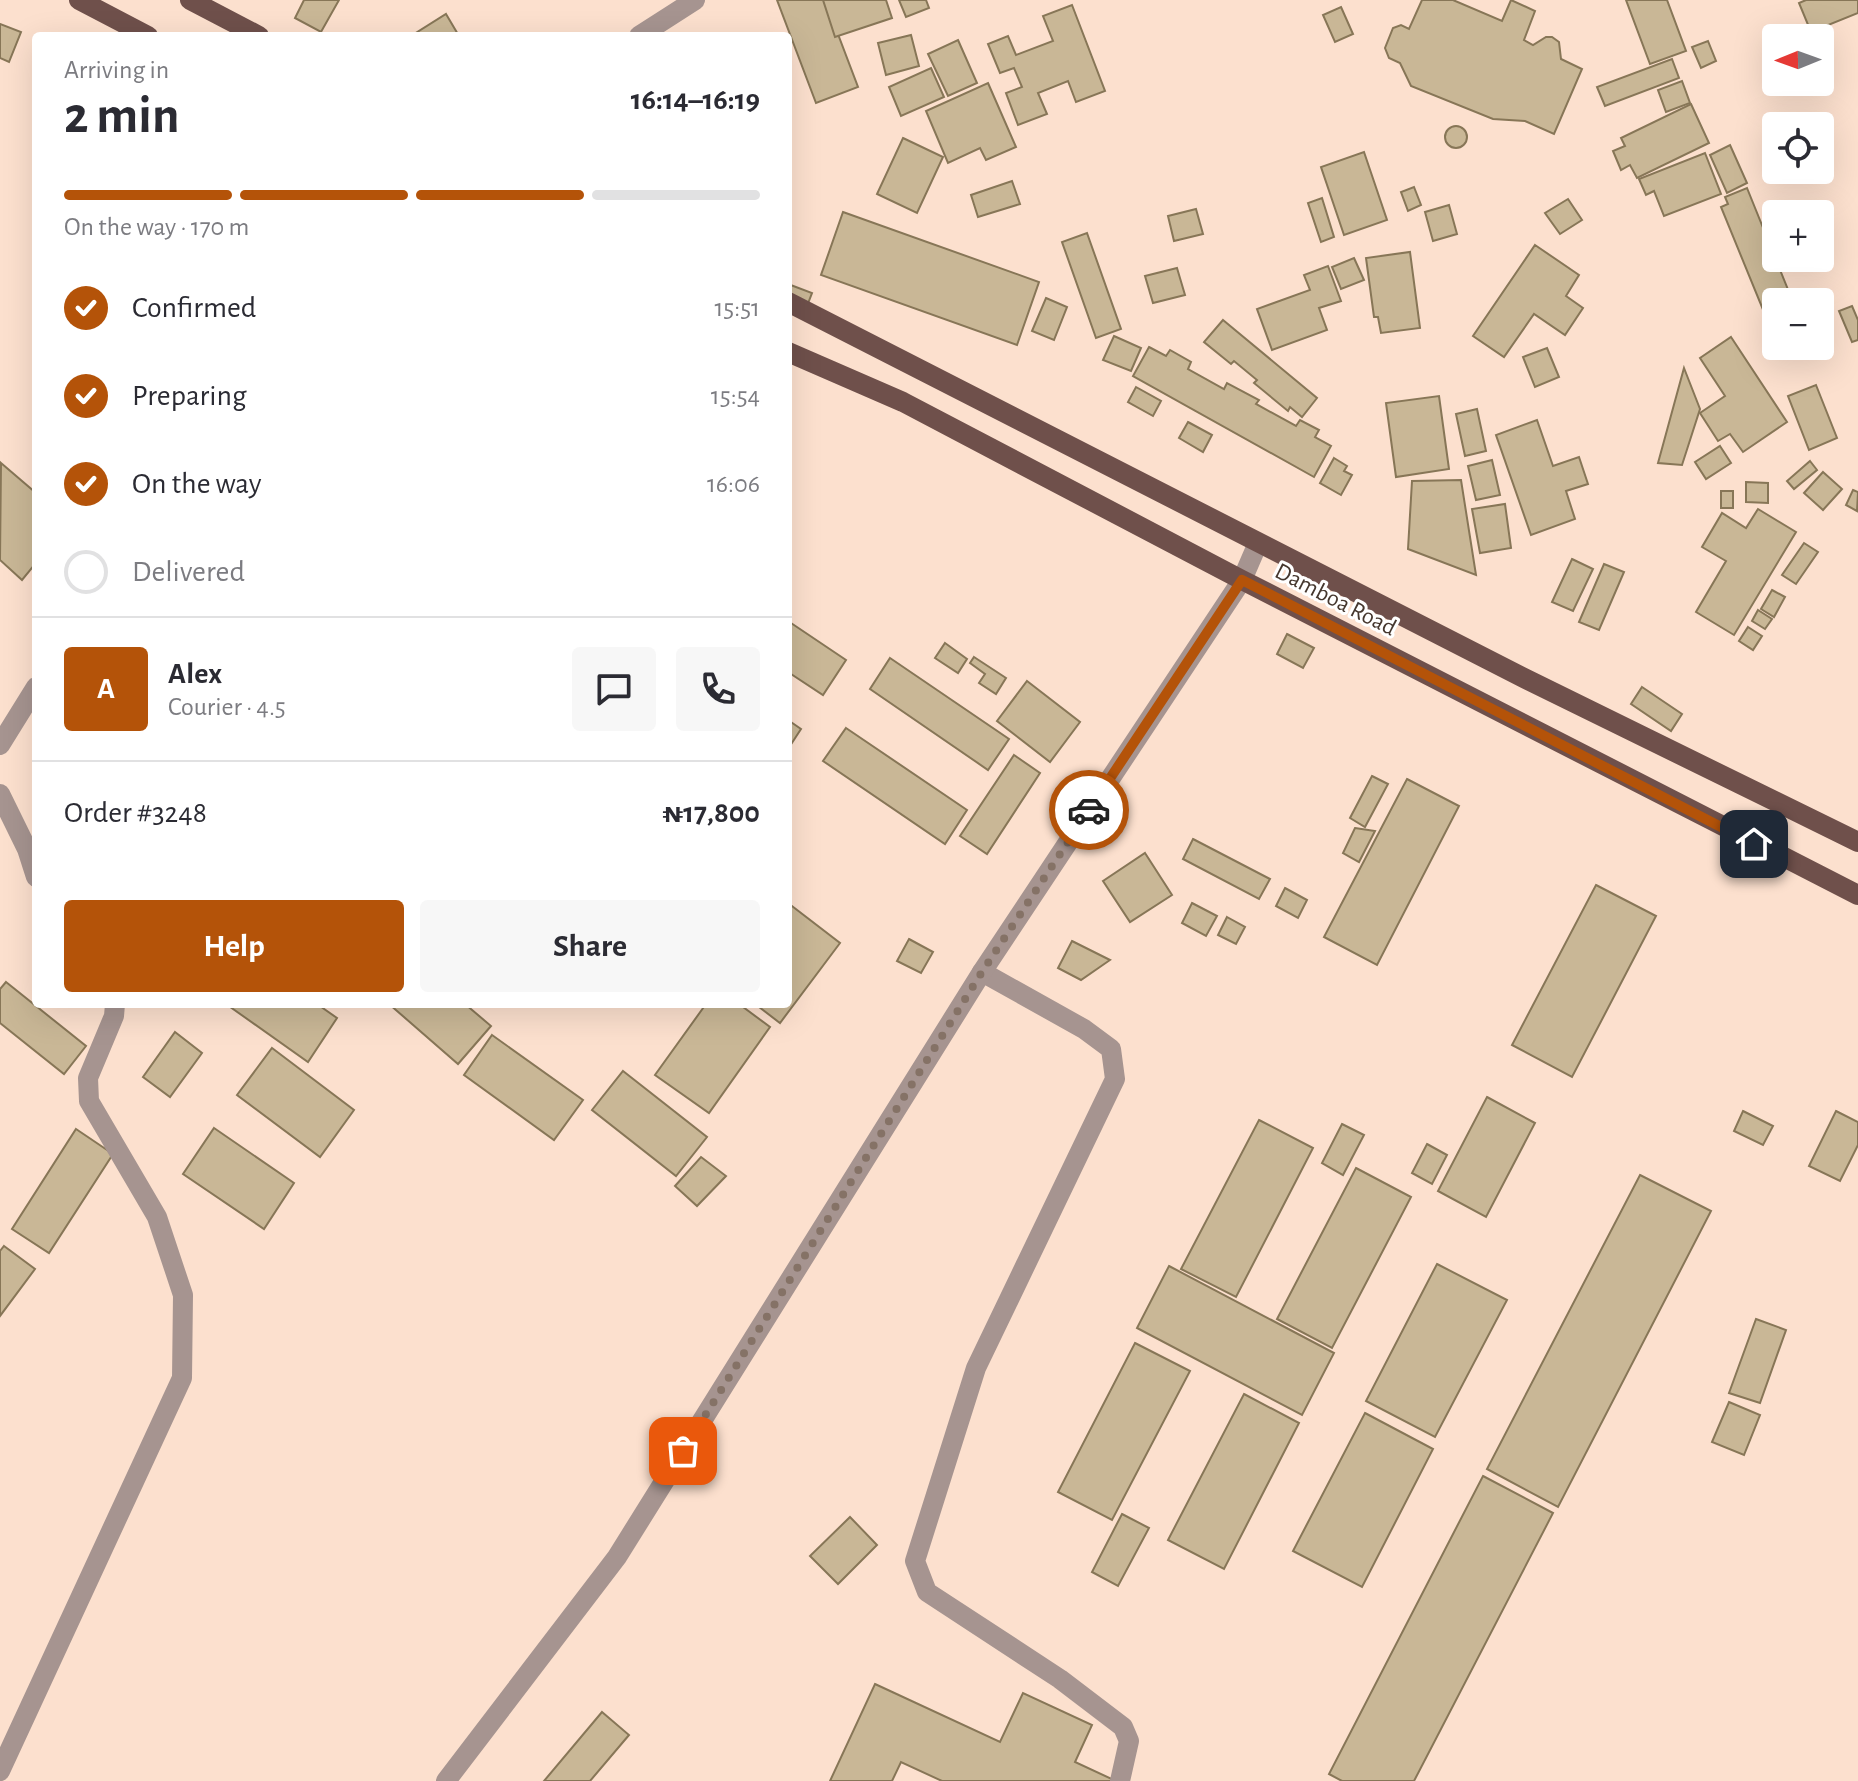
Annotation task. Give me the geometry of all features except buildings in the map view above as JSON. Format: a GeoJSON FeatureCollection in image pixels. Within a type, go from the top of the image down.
{"type":"FeatureCollection","features":[{"type":"Feature","properties":{"kind":"main road"},"geometry":{"type":"LineString","coordinates":[[79,0],[140,32]]}},
{"type":"Feature","properties":{"kind":"main road"},"geometry":{"type":"LineString","coordinates":[[190,0],[251,32]]}},
{"type":"Feature","properties":{"kind":"main road","name":"Damboa Road"},"geometry":{"type":"LineString","coordinates":[[792,304],[1526,679],[1858,842]]}},
{"type":"Feature","properties":{"kind":"main road","name":"Damboa Road"},"geometry":{"type":"LineString","coordinates":[[792,354],[903,402],[1242,580],[1858,895]]}},
{"type":"Feature","properties":{"kind":"street"},"geometry":{"type":"LineString","coordinates":[[645,32],[695,0]]}},
{"type":"Feature","properties":{"kind":"street"},"geometry":{"type":"LineString","coordinates":[[446,1781],[617,1557],[982,972],[1242,580],[1258,543]]}},
{"type":"Feature","properties":{"kind":"street"},"geometry":{"type":"LineString","coordinates":[[0,745],[32,693]]}},
{"type":"Feature","properties":{"kind":"street"},"geometry":{"type":"LineString","coordinates":[[0,794],[32,865]]}},
{"type":"Feature","properties":{"kind":"street"},"geometry":{"type":"LineString","coordinates":[[982,972],[1084,1029],[1111,1049],[1115,1079],[976,1368],[915,1561],[927,1592],[1060,1679],[1123,1727],[1129,1741],[1120,1781]]}},
{"type":"Feature","properties":{"kind":"street"},"geometry":{"type":"LineString","coordinates":[[0,1771],[182,1378],[183,1295],[157,1217],[89,1101],[88,1078],[115,1008]]}},
{"type":"Feature","properties":{"kind":"way so far"},"geometry":{"type":"LineString","coordinates":[[683,1451],[982,972],[1089,810]]}},
{"type":"Feature","properties":{"kind":"route"},"geometry":{"type":"LineString","coordinates":[[1089,810],[1242,580],[1754,844]]}}]}
